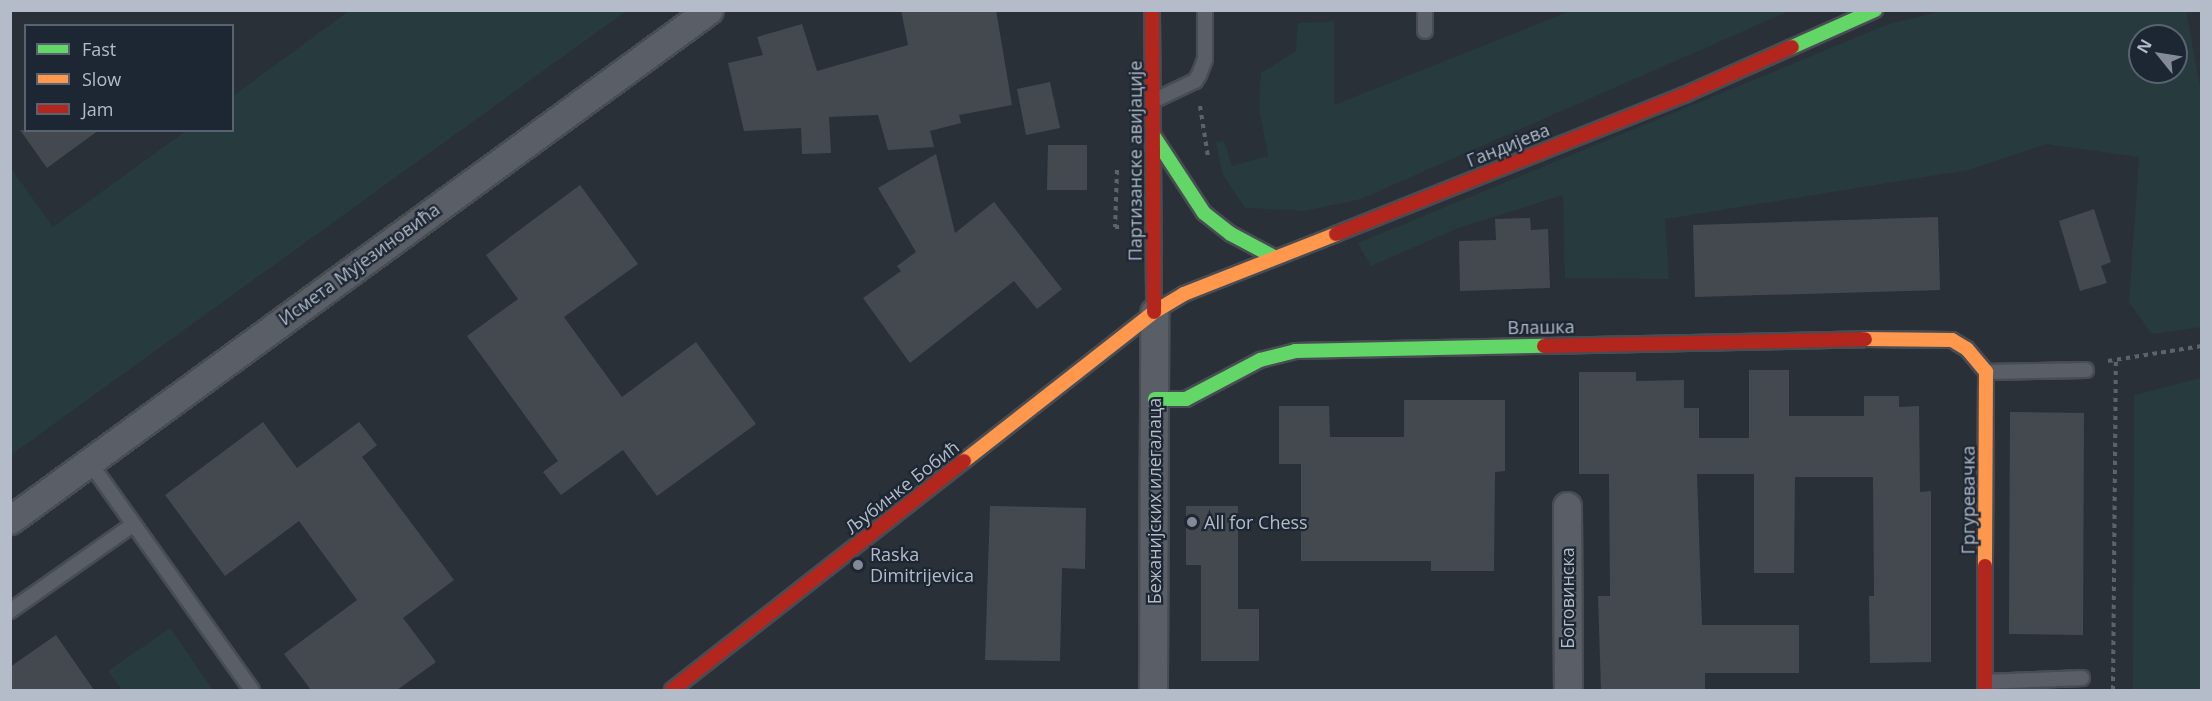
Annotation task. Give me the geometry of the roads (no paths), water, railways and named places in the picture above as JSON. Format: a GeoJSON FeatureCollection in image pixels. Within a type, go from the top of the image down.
{"type":"FeatureCollection","features":[{"type":"Feature","properties":{"kind":"main road","name":"Партизанске авијације"},"geometry":{"type":"LineString","coordinates":[[1152,10],[1154,312]]}},
{"type":"Feature","properties":{"kind":"main road","name":"Гандијева"},"geometry":{"type":"LineString","coordinates":[[1154,312],[1198,286],[1684,95],[1875,10]]}},
{"type":"Feature","properties":{"kind":"main road"},"geometry":{"type":"LineString","coordinates":[[1153,135],[1204,213],[1231,234],[1274,257]]}},
{"type":"Feature","properties":{"kind":"main road","name":"Љубинке Бобић"},"geometry":{"type":"LineString","coordinates":[[672,690],[1154,312]]}},
{"type":"Feature","properties":{"kind":"main road","name":"Влашка"},"geometry":{"type":"LineString","coordinates":[[1155,399],[1186,399],[1260,360],[1295,351],[1938,338],[1967,349],[1986,372]]}},
{"type":"Feature","properties":{"kind":"main road","name":"Гргуревачка"},"geometry":{"type":"LineString","coordinates":[[1985,686],[1986,372]]}},
{"type":"Feature","properties":{"kind":"street","name":"Исмета Мујезиновића"},"geometry":{"type":"LineString","coordinates":[[10,520],[709,10]]}},
{"type":"Feature","properties":{"kind":"street","name":"Бежанијских илегалаца"},"geometry":{"type":"LineString","coordinates":[[1153,690],[1154,312]]}},
{"type":"Feature","properties":{"kind":"street","name":"Боговинска"},"geometry":{"type":"LineString","coordinates":[[1567,506],[1568,690]]}},
{"type":"Feature","properties":{"kind":"lane"},"geometry":{"type":"LineString","coordinates":[[1153,101],[1195,81],[1205,59],[1206,10]]}},
{"type":"Feature","properties":{"kind":"lane"},"geometry":{"type":"LineString","coordinates":[[1425,10],[1425,31]]}},
{"type":"Feature","properties":{"kind":"lane"},"geometry":{"type":"LineString","coordinates":[[1986,372],[2086,370]]}},
{"type":"Feature","properties":{"kind":"lane"},"geometry":{"type":"LineString","coordinates":[[90,463],[252,690]]}},
{"type":"Feature","properties":{"kind":"lane"},"geometry":{"type":"LineString","coordinates":[[10,611],[134,524]]}},
{"type":"Feature","properties":{"kind":"lane"},"geometry":{"type":"LineString","coordinates":[[1985,686],[2082,678]]}},
{"type":"Feature","properties":{"kind":"place","name":"All for Chess"},"geometry":{"type":"Point","coordinates":[1192,522]}},
{"type":"Feature","properties":{"kind":"place","name":"Raska Dimitrijevica"},"geometry":{"type":"Point","coordinates":[858,565]}}]}
